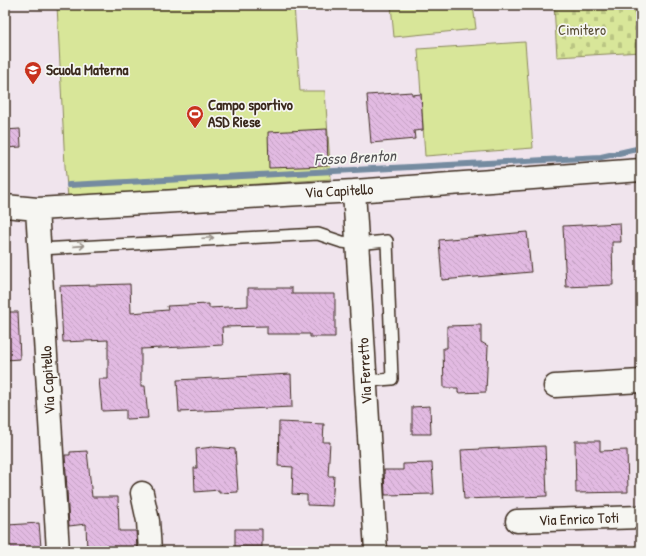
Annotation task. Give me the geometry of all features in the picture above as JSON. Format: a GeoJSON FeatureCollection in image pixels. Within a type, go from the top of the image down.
{"type":"FeatureCollection","features":[{"type":"Feature","properties":{"kind":"street","name":"Via Capitello"},"geometry":{"type":"LineString","coordinates":[[5,206],[37,209],[354,191],[641,170]]}},
{"type":"Feature","properties":{"kind":"street","name":"Via Ferretto"},"geometry":{"type":"LineString","coordinates":[[354,191],[376,551]]}},
{"type":"Feature","properties":{"kind":"street","name":"Via Capitello"},"geometry":{"type":"LineString","coordinates":[[37,209],[58,551]]}},
{"type":"Feature","properties":{"kind":"street"},"geometry":{"type":"LineString","coordinates":[[556,386],[641,381]]}},
{"type":"Feature","properties":{"kind":"street"},"geometry":{"type":"LineString","coordinates":[[142,493],[148,521],[150,551]]}},
{"type":"Feature","properties":{"kind":"street","name":"Via Enrico Toti"},"geometry":{"type":"LineString","coordinates":[[517,521],[641,517]]}},
{"type":"Feature","properties":{"kind":"lane"},"geometry":{"type":"LineString","coordinates":[[40,249],[318,234],[342,242],[357,244],[387,241],[392,379],[366,381]]}},
{"type":"Feature","properties":{"kind":"green space","name":"Campo sportivo ASD Riese"},"geometry":{"type":"Polygon","coordinates":[[[57,5],[294,5],[300,91],[325,91],[331,179],[68,197],[65,166],[57,5]]]}},
{"type":"Feature","properties":{"kind":"green space"},"geometry":{"type":"Polygon","coordinates":[[[391,5],[473,5],[476,29],[394,37],[391,5]]]}},
{"type":"Feature","properties":{"kind":"green space","name":"Cimitero"},"geometry":{"type":"Polygon","coordinates":[[[554,5],[641,5],[641,52],[557,57],[554,5]]]}},
{"type":"Feature","properties":{"kind":"green space"},"geometry":{"type":"Polygon","coordinates":[[[525,42],[533,148],[425,156],[418,49],[525,42]]]}},
{"type":"Feature","properties":{"kind":"building"},"geometry":{"type":"Polygon","coordinates":[[[412,92],[412,95],[421,94],[423,130],[414,131],[415,139],[371,143],[367,95],[412,92]]]}},
{"type":"Feature","properties":{"kind":"building"},"geometry":{"type":"Polygon","coordinates":[[[20,129],[21,147],[5,148],[5,130],[20,129]]]}},
{"type":"Feature","properties":{"kind":"building"},"geometry":{"type":"Polygon","coordinates":[[[327,129],[328,166],[269,168],[268,132],[327,129]]]}},
{"type":"Feature","properties":{"kind":"building"},"geometry":{"type":"Polygon","coordinates":[[[620,223],[621,242],[612,242],[613,285],[566,287],[563,226],[620,223]]]}},
{"type":"Feature","properties":{"kind":"building"},"geometry":{"type":"Polygon","coordinates":[[[527,232],[531,272],[442,280],[439,240],[527,232]]]}},
{"type":"Feature","properties":{"kind":"building"},"geometry":{"type":"Polygon","coordinates":[[[130,284],[131,313],[168,310],[167,306],[209,304],[209,308],[248,306],[248,288],[292,288],[292,294],[335,294],[335,337],[310,337],[310,334],[267,334],[267,326],[222,327],[223,345],[141,349],[141,386],[145,386],[148,418],[126,419],[126,410],[102,411],[99,379],[108,379],[108,340],[63,342],[60,286],[130,284]]]}},
{"type":"Feature","properties":{"kind":"building"},"geometry":{"type":"Polygon","coordinates":[[[5,312],[18,312],[20,359],[5,360],[5,312]]]}},
{"type":"Feature","properties":{"kind":"building"},"geometry":{"type":"Polygon","coordinates":[[[481,325],[481,342],[488,346],[486,392],[458,393],[458,388],[444,388],[443,348],[447,348],[447,326],[481,325]]]}},
{"type":"Feature","properties":{"kind":"building"},"geometry":{"type":"Polygon","coordinates":[[[291,374],[292,407],[179,412],[177,380],[291,374]]]}},
{"type":"Feature","properties":{"kind":"building"},"geometry":{"type":"Polygon","coordinates":[[[430,406],[431,434],[412,434],[412,407],[430,406]]]}},
{"type":"Feature","properties":{"kind":"building"},"geometry":{"type":"Polygon","coordinates":[[[279,422],[324,424],[323,442],[330,442],[328,476],[334,476],[332,506],[307,505],[307,495],[292,494],[293,467],[278,466],[279,422]]]}},
{"type":"Feature","properties":{"kind":"building"},"geometry":{"type":"Polygon","coordinates":[[[575,441],[600,441],[600,451],[627,450],[628,492],[576,493],[575,441]]]}},
{"type":"Feature","properties":{"kind":"building"},"geometry":{"type":"Polygon","coordinates":[[[545,446],[547,496],[464,499],[461,450],[545,446]]]}},
{"type":"Feature","properties":{"kind":"building"},"geometry":{"type":"Polygon","coordinates":[[[213,447],[235,449],[238,492],[219,493],[219,490],[195,492],[194,468],[197,468],[196,449],[213,447]]]}},
{"type":"Feature","properties":{"kind":"building"},"geometry":{"type":"Polygon","coordinates":[[[87,451],[92,497],[118,497],[119,531],[136,531],[137,551],[87,551],[86,524],[69,526],[65,455],[70,455],[70,452],[87,451]]]}},
{"type":"Feature","properties":{"kind":"building"},"geometry":{"type":"Polygon","coordinates":[[[432,463],[434,494],[385,495],[384,470],[403,470],[403,464],[432,463]]]}},
{"type":"Feature","properties":{"kind":"building"},"geometry":{"type":"Polygon","coordinates":[[[39,523],[41,547],[38,547],[38,551],[5,551],[5,532],[9,531],[8,525],[39,523]]]}},
{"type":"Feature","properties":{"kind":"building"},"geometry":{"type":"Polygon","coordinates":[[[235,529],[262,529],[262,547],[235,547],[235,529]]]}},
{"type":"Feature","properties":{"kind":"waterway","name":"Fosso Brenton"},"geometry":{"type":"LineString","coordinates":[[69,185],[601,157],[641,148]]}},
{"type":"Feature","properties":{"kind":"place","name":"Scuola Materna"},"geometry":{"type":"Point","coordinates":[33,85]}},
{"type":"Feature","properties":{"kind":"place","name":"Campo sportivo ASD Riese"},"geometry":{"type":"Point","coordinates":[195,129]}}]}
